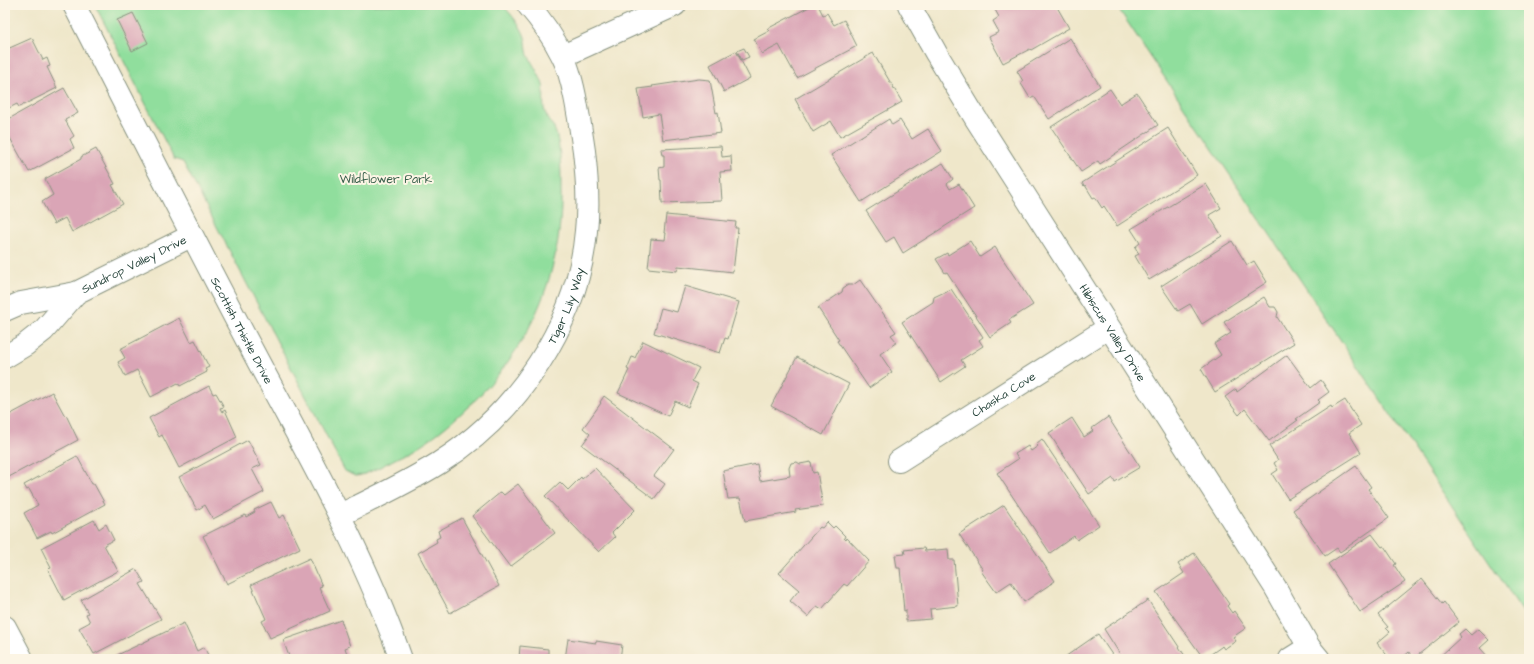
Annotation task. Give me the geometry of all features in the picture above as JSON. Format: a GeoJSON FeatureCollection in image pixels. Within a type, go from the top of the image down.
{"type":"FeatureCollection","features":[{"type":"Feature","properties":{"kind":"street","name":"Scottish Thistle Drive"},"geometry":{"type":"LineString","coordinates":[[74,5],[191,236],[340,515],[376,592],[401,659]]}},
{"type":"Feature","properties":{"kind":"street","name":"Tiger Lily Way"},"geometry":{"type":"LineString","coordinates":[[340,515],[440,463],[478,434],[522,388],[542,360],[555,336],[576,282],[581,263],[586,231],[587,183],[582,140],[572,84],[563,56],[548,31],[528,5]]}},
{"type":"Feature","properties":{"kind":"street"},"geometry":{"type":"LineString","coordinates":[[563,56],[675,5]]}},
{"type":"Feature","properties":{"kind":"street","name":"Hibiscus Valley Drive"},"geometry":{"type":"LineString","coordinates":[[909,5],[976,120],[1275,587],[1314,653]]}},
{"type":"Feature","properties":{"kind":"street","name":"Sundrop Valley Drive"},"geometry":{"type":"LineString","coordinates":[[5,310],[21,303],[76,293],[191,236]]}},
{"type":"Feature","properties":{"kind":"street","name":"Sundrop Valley Drive"},"geometry":{"type":"LineString","coordinates":[[5,357],[25,345],[44,330],[76,293]]}},
{"type":"Feature","properties":{"kind":"street","name":"Chaska Cove"},"geometry":{"type":"LineString","coordinates":[[899,461],[1108,328]]}},
{"type":"Feature","properties":{"kind":"street"},"geometry":{"type":"LineString","coordinates":[[5,627],[22,659]]}},
{"type":"Feature","properties":{"kind":"street"},"geometry":{"type":"LineString","coordinates":[[1290,659],[1314,653]]}},
{"type":"Feature","properties":{"kind":"green space","name":"Wildflower Park"},"geometry":{"type":"Polygon","coordinates":[[[95,5],[503,5],[516,20],[526,39],[528,55],[543,85],[545,112],[554,127],[559,147],[561,190],[560,221],[556,251],[549,281],[538,309],[525,335],[509,361],[490,385],[453,421],[420,445],[372,471],[356,476],[345,471],[183,162],[174,159],[95,5]]]}},
{"type":"Feature","properties":{"kind":"green space"},"geometry":{"type":"Polygon","coordinates":[[[1116,5],[1529,5],[1529,621],[1116,5]]]}},
{"type":"Feature","properties":{"kind":"building"},"geometry":{"type":"Polygon","coordinates":[[[813,5],[818,5],[823,15],[827,13],[834,25],[844,20],[857,46],[797,78],[779,45],[762,54],[754,39],[769,31],[767,29],[813,5]]]}},
{"type":"Feature","properties":{"kind":"building"},"geometry":{"type":"Polygon","coordinates":[[[1060,5],[1057,7],[1069,28],[1031,50],[1030,49],[1003,63],[989,37],[999,32],[993,21],[999,17],[993,6],[1060,5]]]}},
{"type":"Feature","properties":{"kind":"building"},"geometry":{"type":"Polygon","coordinates":[[[133,13],[148,43],[132,51],[117,20],[133,13]]]}},
{"type":"Feature","properties":{"kind":"building"},"geometry":{"type":"Polygon","coordinates":[[[32,38],[43,60],[47,58],[50,66],[47,67],[57,88],[19,107],[17,104],[5,110],[5,50],[32,38]]]}},
{"type":"Feature","properties":{"kind":"building"},"geometry":{"type":"Polygon","coordinates":[[[1070,38],[1100,86],[1049,119],[1034,96],[1030,98],[1020,82],[1023,81],[1017,71],[1070,38]]]}},
{"type":"Feature","properties":{"kind":"building"},"geometry":{"type":"Polygon","coordinates":[[[744,48],[749,57],[742,60],[737,51],[744,48]]]}},
{"type":"Feature","properties":{"kind":"building"},"geometry":{"type":"Polygon","coordinates":[[[736,51],[750,78],[724,92],[710,65],[736,51]]]}},
{"type":"Feature","properties":{"kind":"building"},"geometry":{"type":"Polygon","coordinates":[[[873,53],[902,102],[840,137],[831,121],[813,132],[795,99],[873,53]]]}},
{"type":"Feature","properties":{"kind":"building"},"geometry":{"type":"Polygon","coordinates":[[[699,79],[710,80],[716,113],[718,112],[721,133],[663,140],[659,114],[643,117],[638,89],[699,79]]]}},
{"type":"Feature","properties":{"kind":"building"},"geometry":{"type":"Polygon","coordinates":[[[64,88],[78,113],[65,120],[74,136],[70,139],[74,148],[29,172],[5,129],[5,121],[64,88]]]}},
{"type":"Feature","properties":{"kind":"building"},"geometry":{"type":"Polygon","coordinates":[[[1110,89],[1120,104],[1137,93],[1158,125],[1100,164],[1098,161],[1081,172],[1051,127],[1110,89]]]}},
{"type":"Feature","properties":{"kind":"building"},"geometry":{"type":"Polygon","coordinates":[[[889,119],[892,125],[900,120],[912,139],[928,129],[942,151],[861,202],[831,155],[889,119]]]}},
{"type":"Feature","properties":{"kind":"building"},"geometry":{"type":"Polygon","coordinates":[[[1168,128],[1197,175],[1117,226],[1104,206],[1102,208],[1095,197],[1093,198],[1085,185],[1084,186],[1082,183],[1168,128]]]}},
{"type":"Feature","properties":{"kind":"building"},"geometry":{"type":"Polygon","coordinates":[[[721,146],[722,157],[731,156],[732,171],[720,172],[722,201],[662,203],[659,168],[664,167],[664,155],[662,155],[661,149],[721,146]]]}},
{"type":"Feature","properties":{"kind":"building"},"geometry":{"type":"Polygon","coordinates":[[[96,149],[115,184],[112,185],[123,204],[72,232],[65,218],[54,224],[42,202],[53,195],[45,179],[96,149]]]}},
{"type":"Feature","properties":{"kind":"building"},"geometry":{"type":"Polygon","coordinates":[[[943,163],[953,179],[947,184],[950,189],[959,184],[974,208],[903,253],[894,237],[886,242],[866,211],[943,163]]]}},
{"type":"Feature","properties":{"kind":"building"},"geometry":{"type":"Polygon","coordinates":[[[1206,184],[1221,208],[1209,215],[1222,236],[1149,280],[1135,256],[1139,254],[1135,247],[1140,243],[1131,229],[1206,184]]]}},
{"type":"Feature","properties":{"kind":"building"},"geometry":{"type":"Polygon","coordinates":[[[666,215],[736,222],[735,228],[738,228],[733,272],[678,266],[677,271],[648,268],[651,239],[665,240],[666,233],[664,233],[666,215]]]}},
{"type":"Feature","properties":{"kind":"building"},"geometry":{"type":"Polygon","coordinates":[[[970,241],[980,257],[995,247],[1033,305],[1009,320],[1011,323],[990,337],[947,272],[945,273],[936,259],[947,253],[948,255],[970,241]]]}},
{"type":"Feature","properties":{"kind":"building"},"geometry":{"type":"Polygon","coordinates":[[[1232,241],[1247,265],[1254,261],[1267,282],[1202,324],[1190,304],[1178,311],[1161,286],[1232,241]]]}},
{"type":"Feature","properties":{"kind":"building"},"geometry":{"type":"Polygon","coordinates":[[[860,280],[896,332],[891,335],[897,342],[880,354],[892,372],[869,388],[837,341],[839,340],[818,308],[842,292],[843,288],[848,285],[853,285],[860,280]]]}},
{"type":"Feature","properties":{"kind":"building"},"geometry":{"type":"Polygon","coordinates":[[[685,286],[739,302],[728,339],[725,338],[720,353],[654,333],[661,308],[677,312],[685,286]]]}},
{"type":"Feature","properties":{"kind":"building"},"geometry":{"type":"Polygon","coordinates":[[[951,289],[983,337],[979,340],[983,346],[961,360],[965,366],[941,382],[902,322],[933,302],[934,297],[951,289]]]}},
{"type":"Feature","properties":{"kind":"building"},"geometry":{"type":"Polygon","coordinates":[[[1264,297],[1270,307],[1275,307],[1278,312],[1277,317],[1294,343],[1215,392],[1201,369],[1221,355],[1214,344],[1231,333],[1224,322],[1264,297]]]}},
{"type":"Feature","properties":{"kind":"building"},"geometry":{"type":"Polygon","coordinates":[[[179,318],[191,342],[195,340],[209,367],[205,369],[207,372],[180,386],[178,383],[151,397],[137,370],[125,376],[118,362],[125,358],[120,349],[179,318]]]}},
{"type":"Feature","properties":{"kind":"building"},"geometry":{"type":"Polygon","coordinates":[[[643,341],[699,368],[692,381],[698,384],[688,407],[675,401],[668,416],[618,393],[629,370],[627,369],[632,357],[635,358],[643,341]]]}},
{"type":"Feature","properties":{"kind":"building"},"geometry":{"type":"Polygon","coordinates":[[[1287,355],[1311,388],[1321,380],[1329,392],[1318,400],[1320,402],[1296,419],[1298,420],[1269,441],[1245,409],[1239,415],[1225,397],[1236,389],[1237,392],[1287,355]]]}},
{"type":"Feature","properties":{"kind":"building"},"geometry":{"type":"Polygon","coordinates":[[[797,357],[849,384],[823,435],[771,406],[797,357]]]}},
{"type":"Feature","properties":{"kind":"building"},"geometry":{"type":"Polygon","coordinates":[[[209,386],[213,394],[216,393],[224,407],[220,408],[222,412],[225,410],[237,437],[179,468],[162,435],[159,437],[149,418],[209,386]]]}},
{"type":"Feature","properties":{"kind":"building"},"geometry":{"type":"Polygon","coordinates":[[[52,392],[65,416],[66,415],[78,440],[7,478],[5,475],[5,421],[10,418],[9,415],[52,392]]]}},
{"type":"Feature","properties":{"kind":"building"},"geometry":{"type":"Polygon","coordinates":[[[604,396],[674,449],[654,476],[665,484],[654,499],[582,445],[590,434],[583,428],[601,403],[600,402],[604,396]]]}},
{"type":"Feature","properties":{"kind":"building"},"geometry":{"type":"Polygon","coordinates":[[[1345,400],[1361,425],[1349,433],[1361,453],[1288,499],[1272,474],[1278,470],[1274,463],[1278,460],[1269,446],[1331,406],[1332,408],[1345,400]]]}},
{"type":"Feature","properties":{"kind":"building"},"geometry":{"type":"Polygon","coordinates":[[[1108,417],[1140,467],[1115,482],[1113,478],[1089,494],[1049,433],[1072,418],[1084,437],[1093,431],[1091,429],[1108,417]]]}},
{"type":"Feature","properties":{"kind":"building"},"geometry":{"type":"Polygon","coordinates":[[[1042,439],[1099,525],[1077,540],[1074,536],[1050,553],[997,473],[1018,459],[1015,454],[1028,446],[1031,451],[1038,446],[1036,444],[1042,439]]]}},
{"type":"Feature","properties":{"kind":"building"},"geometry":{"type":"Polygon","coordinates":[[[248,440],[261,465],[252,469],[264,492],[213,519],[205,505],[197,510],[179,477],[248,440]]]}},
{"type":"Feature","properties":{"kind":"building"},"geometry":{"type":"Polygon","coordinates":[[[77,456],[105,504],[52,533],[51,531],[37,538],[24,513],[38,505],[29,489],[27,490],[24,485],[77,456]]]}},
{"type":"Feature","properties":{"kind":"building"},"geometry":{"type":"Polygon","coordinates":[[[797,462],[800,464],[811,462],[813,473],[817,472],[823,506],[795,510],[796,512],[745,521],[740,498],[728,499],[723,471],[757,464],[760,481],[790,476],[789,468],[791,463],[797,462]]]}},
{"type":"Feature","properties":{"kind":"building"},"geometry":{"type":"Polygon","coordinates":[[[1356,466],[1371,487],[1368,489],[1389,518],[1340,552],[1337,548],[1325,556],[1293,510],[1356,466]]]}},
{"type":"Feature","properties":{"kind":"building"},"geometry":{"type":"Polygon","coordinates":[[[595,468],[635,510],[612,533],[615,537],[599,552],[545,496],[560,482],[568,490],[581,477],[582,479],[595,468]]]}},
{"type":"Feature","properties":{"kind":"building"},"geometry":{"type":"Polygon","coordinates":[[[518,484],[555,533],[510,567],[472,516],[501,492],[504,495],[518,484]]]}},
{"type":"Feature","properties":{"kind":"building"},"geometry":{"type":"Polygon","coordinates":[[[271,502],[279,518],[284,515],[300,548],[227,584],[203,536],[245,515],[246,517],[255,512],[254,510],[271,502]]]}},
{"type":"Feature","properties":{"kind":"building"},"geometry":{"type":"Polygon","coordinates":[[[1004,505],[1055,581],[1024,602],[1011,582],[996,592],[981,571],[983,570],[959,534],[1004,505]]]}},
{"type":"Feature","properties":{"kind":"building"},"geometry":{"type":"Polygon","coordinates":[[[462,518],[499,586],[450,613],[418,553],[437,542],[436,539],[440,537],[438,531],[462,518]]]}},
{"type":"Feature","properties":{"kind":"building"},"geometry":{"type":"Polygon","coordinates":[[[94,520],[99,529],[106,524],[114,540],[104,545],[118,571],[64,600],[48,569],[51,568],[41,548],[94,520]]]}},
{"type":"Feature","properties":{"kind":"building"},"geometry":{"type":"Polygon","coordinates":[[[827,522],[833,528],[835,526],[845,536],[844,538],[846,540],[847,538],[869,561],[847,586],[844,584],[822,609],[817,606],[808,617],[790,601],[799,590],[779,573],[820,527],[822,528],[827,522]]]}},
{"type":"Feature","properties":{"kind":"building"},"geometry":{"type":"Polygon","coordinates":[[[1372,534],[1382,547],[1384,546],[1396,564],[1394,565],[1405,582],[1360,612],[1328,564],[1372,534]]]}},
{"type":"Feature","properties":{"kind":"building"},"geometry":{"type":"Polygon","coordinates":[[[924,548],[925,551],[948,549],[949,560],[954,560],[958,606],[930,609],[931,619],[906,621],[906,610],[904,611],[900,568],[897,568],[895,555],[905,554],[904,550],[924,548]]]}},
{"type":"Feature","properties":{"kind":"building"},"geometry":{"type":"Polygon","coordinates":[[[1194,553],[1229,604],[1227,606],[1232,613],[1234,611],[1246,628],[1233,637],[1236,641],[1224,649],[1222,646],[1204,659],[1156,592],[1184,573],[1178,564],[1194,553]]]}},
{"type":"Feature","properties":{"kind":"building"},"geometry":{"type":"Polygon","coordinates":[[[310,558],[322,586],[319,587],[330,611],[270,638],[262,621],[266,619],[251,585],[310,558]]]}},
{"type":"Feature","properties":{"kind":"building"},"geometry":{"type":"Polygon","coordinates":[[[136,569],[144,582],[140,584],[161,619],[94,654],[79,628],[90,622],[86,614],[88,613],[81,600],[136,569]]]}},
{"type":"Feature","properties":{"kind":"building"},"geometry":{"type":"Polygon","coordinates":[[[1422,579],[1442,604],[1444,602],[1459,622],[1413,659],[1409,652],[1401,659],[1390,659],[1377,643],[1390,632],[1386,628],[1388,627],[1378,615],[1422,579]]]}},
{"type":"Feature","properties":{"kind":"building"},"geometry":{"type":"Polygon","coordinates":[[[1148,600],[1187,659],[1123,659],[1104,629],[1148,600]]]}},
{"type":"Feature","properties":{"kind":"building"},"geometry":{"type":"Polygon","coordinates":[[[341,620],[350,646],[345,648],[349,659],[290,659],[283,640],[341,620]]]}},
{"type":"Feature","properties":{"kind":"building"},"geometry":{"type":"Polygon","coordinates":[[[184,623],[197,651],[204,647],[210,659],[109,659],[184,623]]]}},
{"type":"Feature","properties":{"kind":"building"},"geometry":{"type":"Polygon","coordinates":[[[1465,629],[1471,635],[1478,629],[1489,640],[1480,648],[1490,659],[1437,659],[1461,637],[1459,634],[1465,629]]]}},
{"type":"Feature","properties":{"kind":"building"},"geometry":{"type":"Polygon","coordinates":[[[1098,634],[1115,659],[1062,659],[1098,634]]]}},
{"type":"Feature","properties":{"kind":"building"},"geometry":{"type":"Polygon","coordinates":[[[568,639],[622,645],[620,659],[565,659],[568,639]]]}},
{"type":"Feature","properties":{"kind":"building"},"geometry":{"type":"Polygon","coordinates":[[[520,646],[548,649],[548,659],[519,659],[520,646]]]}}]}
